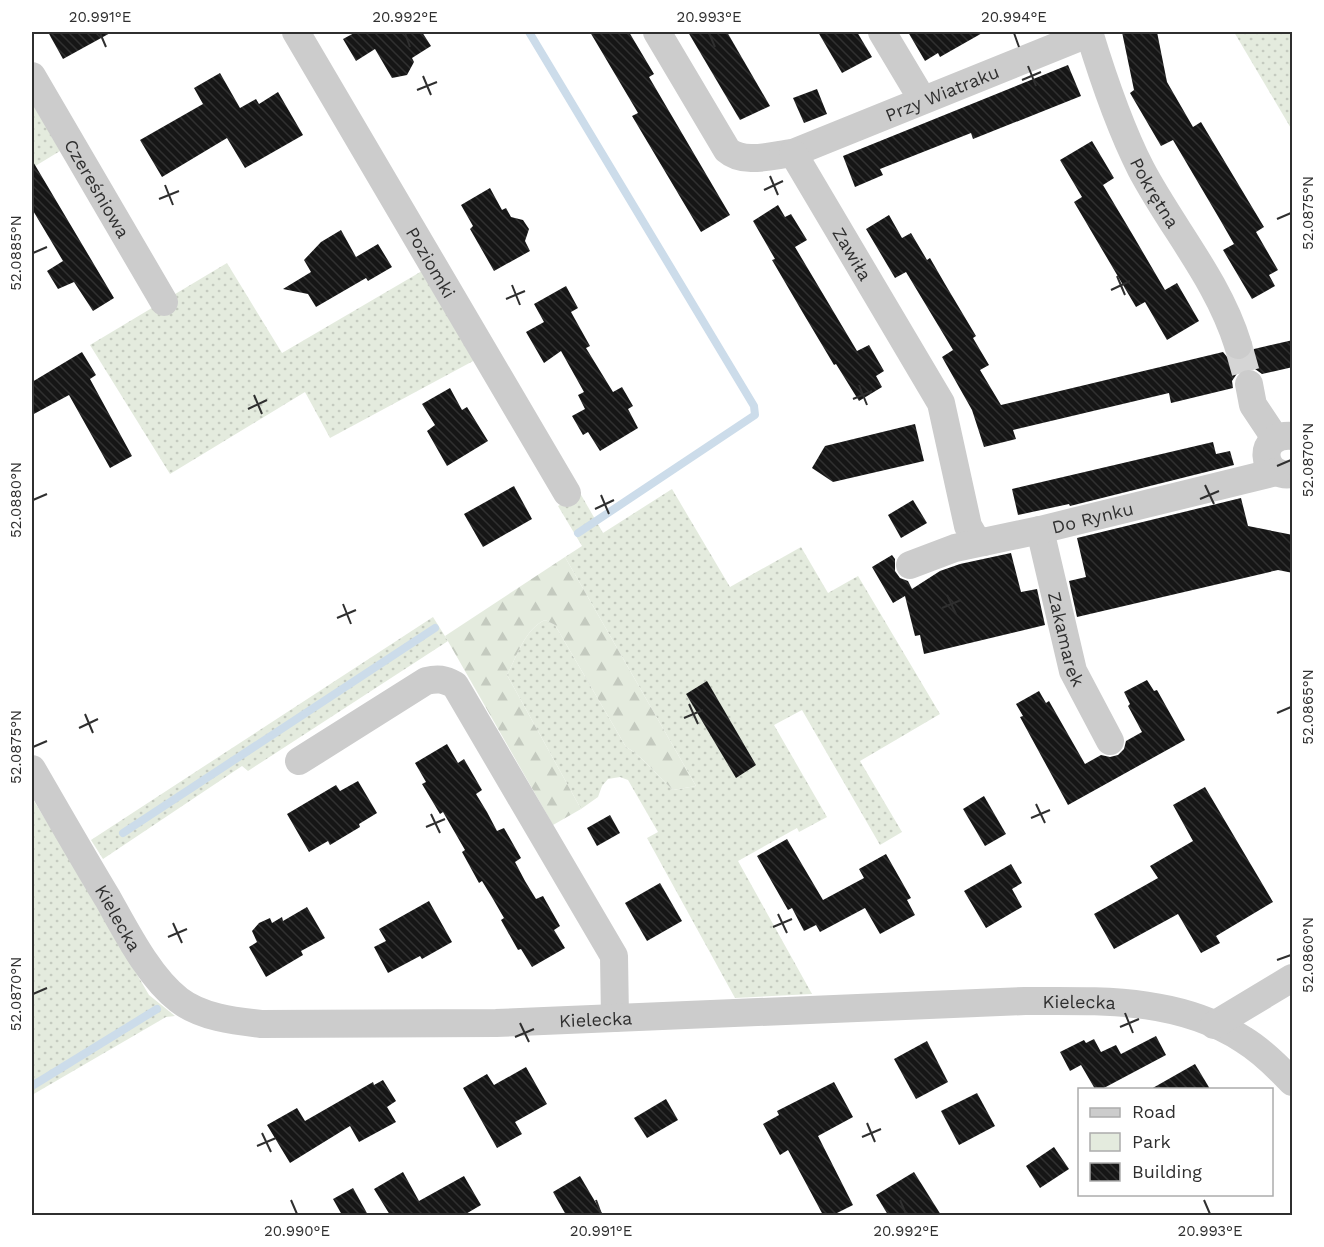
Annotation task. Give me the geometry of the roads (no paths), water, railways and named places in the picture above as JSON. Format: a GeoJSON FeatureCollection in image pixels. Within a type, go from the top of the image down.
{"type":"FeatureCollection","features":[{"type":"Feature","properties":{"kind":"street","name":"Poziomki"},"geometry":{"type":"LineString","coordinates":[[296,32],[567,493]]}},
{"type":"Feature","properties":{"kind":"street"},"geometry":{"type":"LineString","coordinates":[[657,32],[727,150],[734,156],[742,158],[793,153]]}},
{"type":"Feature","properties":{"kind":"street"},"geometry":{"type":"LineString","coordinates":[[882,32],[922,99]]}},
{"type":"Feature","properties":{"kind":"street","name":"Przy Wiatraku"},"geometry":{"type":"LineString","coordinates":[[793,153],[1089,32]]}},
{"type":"Feature","properties":{"kind":"street","name":"Pokrętna"},"geometry":{"type":"LineString","coordinates":[[1089,32],[1124,132],[1142,170],[1194,254],[1230,319],[1238,345]]}},
{"type":"Feature","properties":{"kind":"street","name":"Czereśniowa"},"geometry":{"type":"LineString","coordinates":[[32,76],[164,302]]}},
{"type":"Feature","properties":{"kind":"street","name":"Zawiła"},"geometry":{"type":"LineString","coordinates":[[793,153],[941,403],[968,526],[975,538],[984,542]]}},
{"type":"Feature","properties":{"kind":"street"},"geometry":{"type":"LineString","coordinates":[[1248,384],[1253,405],[1284,437],[1269,444],[1266,452],[1267,460],[1284,473]]}},
{"type":"Feature","properties":{"kind":"street","name":"Do Rynku"},"geometry":{"type":"LineString","coordinates":[[910,564],[955,548],[1284,473]]}},
{"type":"Feature","properties":{"kind":"street","name":"Zakamarek"},"geometry":{"type":"LineString","coordinates":[[1040,530],[1073,671],[1110,741]]}},
{"type":"Feature","properties":{"kind":"street"},"geometry":{"type":"LineString","coordinates":[[299,761],[418,685],[436,678],[455,685],[614,956],[615,1018]]}},
{"type":"Feature","properties":{"kind":"street","name":"Kielecka"},"geometry":{"type":"LineString","coordinates":[[32,769],[147,963],[179,1000],[201,1011],[230,1020],[261,1024],[475,1024],[1025,1001],[1104,1000],[1168,1009],[1197,1017],[1243,1039],[1270,1059],[1293,1082]]}},
{"type":"Feature","properties":{"kind":"street"},"geometry":{"type":"LineString","coordinates":[[1214,1025],[1293,978]]}},
{"type":"Feature","properties":{"kind":"waterway"},"geometry":{"type":"LineString","coordinates":[[529,32],[754,406],[755,415],[578,533]]}},
{"type":"Feature","properties":{"kind":"waterway"},"geometry":{"type":"LineString","coordinates":[[123,833],[435,628]]}},
{"type":"Feature","properties":{"kind":"waterway"},"geometry":{"type":"LineString","coordinates":[[32,1086],[157,1009]]}},
{"type":"Feature","properties":{"kind":"tunnel"},"geometry":{"type":"LineString","coordinates":[[1238,345],[1249,384]]}}]}
